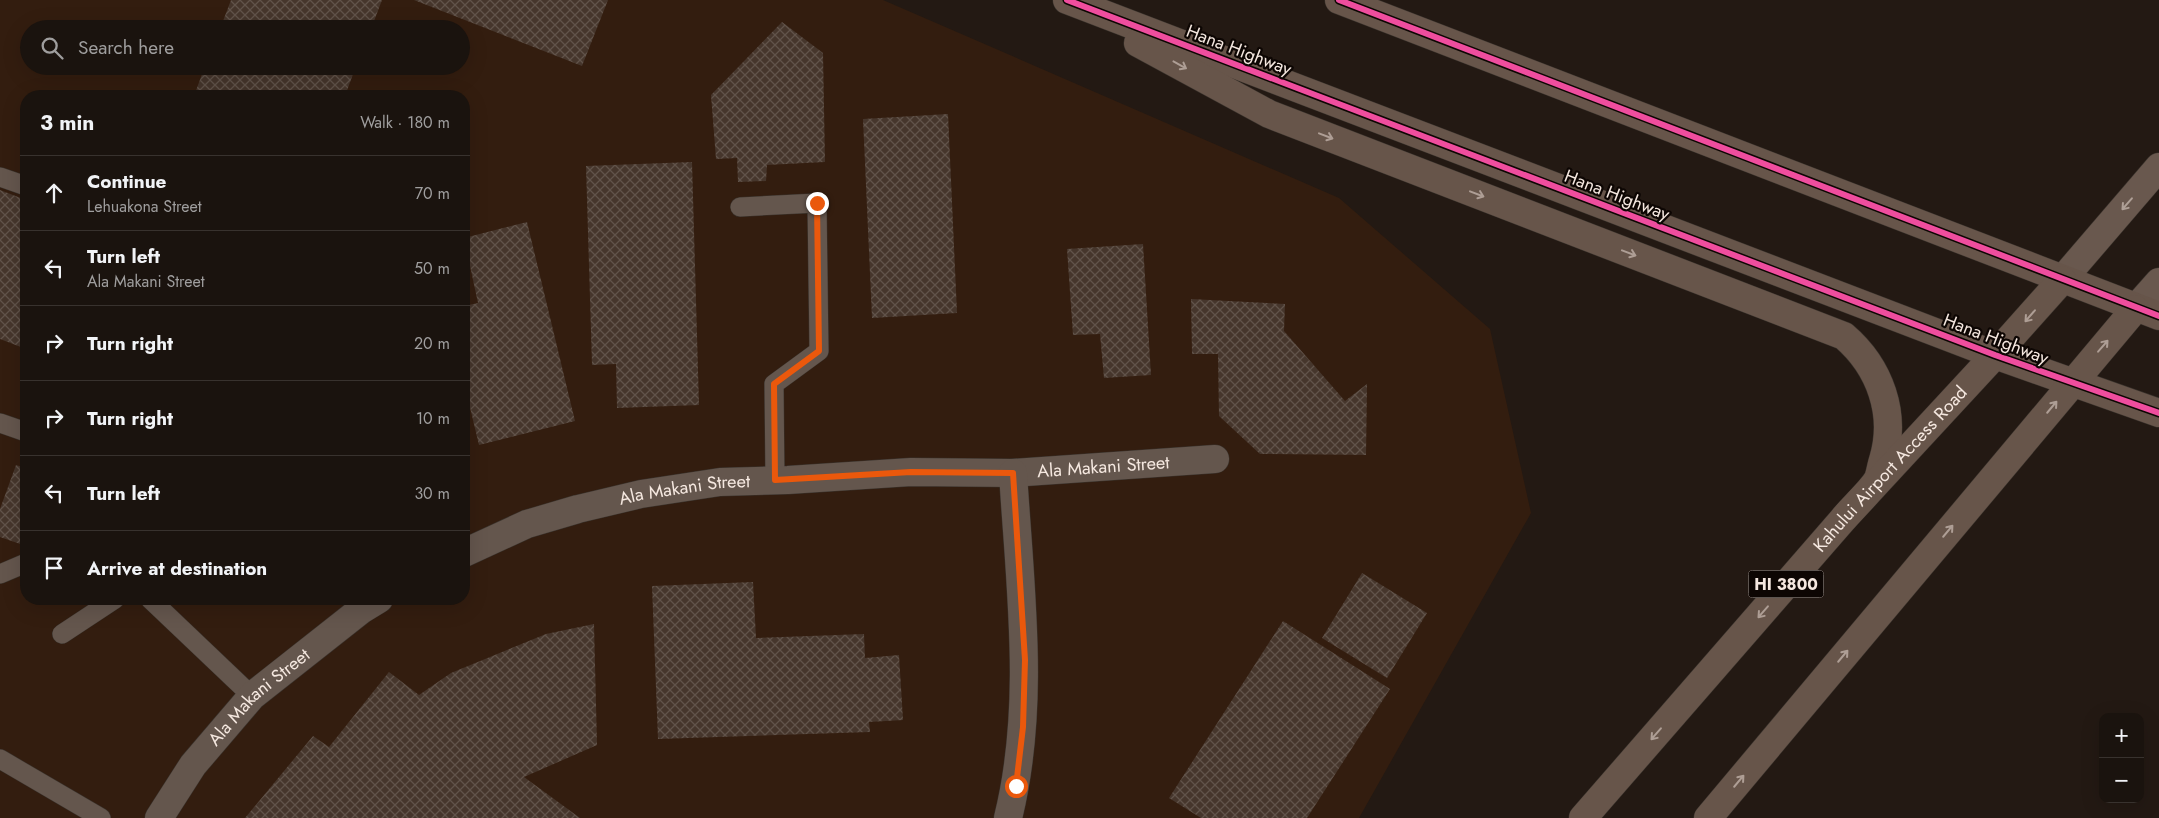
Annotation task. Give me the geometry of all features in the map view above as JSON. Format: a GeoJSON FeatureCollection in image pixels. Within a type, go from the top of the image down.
{"type":"FeatureCollection","features":[{"type":"Feature","properties":{"kind":"main road"},"geometry":{"type":"LineString","coordinates":[[1060,0],[1269,114],[1844,336],[1858,348],[1878,380],[1886,412],[1888,431],[1886,451],[1878,479],[1845,517]]}},
{"type":"Feature","properties":{"kind":"main road","name":"Hana Highway"},"geometry":{"type":"LineString","coordinates":[[1066,0],[1995,355],[2159,413]]}},
{"type":"Feature","properties":{"kind":"main road"},"geometry":{"type":"LineString","coordinates":[[1339,0],[2147,313]]}},
{"type":"Feature","properties":{"kind":"main road","name":"HI 3800"},"geometry":{"type":"LineString","coordinates":[[2062,280],[2159,168]]}},
{"type":"Feature","properties":{"kind":"main road","name":"Kahului Airport Access Road"},"geometry":{"type":"LineString","coordinates":[[1583,818],[1845,517],[2062,280]]}},
{"type":"Feature","properties":{"kind":"main road"},"geometry":{"type":"LineString","coordinates":[[1708,818],[2072,383],[2147,313],[2159,282]]}},
{"type":"Feature","properties":{"kind":"street","name":"Ala Makani Street"},"geometry":{"type":"LineString","coordinates":[[470,550],[527,524],[587,506],[641,494],[720,482],[911,472],[1013,473],[1215,459]]}},
{"type":"Feature","properties":{"kind":"street"},"geometry":{"type":"LineString","coordinates":[[1008,818],[1016,786],[1023,727],[1025,670],[1013,473]]}},
{"type":"Feature","properties":{"kind":"street","name":"Ala Makani Street"},"geometry":{"type":"LineString","coordinates":[[159,818],[193,765],[252,696],[369,605]]}},
{"type":"Feature","properties":{"kind":"lane"},"geometry":{"type":"LineString","coordinates":[[0,177],[20,184]]}},
{"type":"Feature","properties":{"kind":"lane"},"geometry":{"type":"LineString","coordinates":[[740,207],[817,203],[819,351],[774,384],[775,480]]}},
{"type":"Feature","properties":{"kind":"lane"},"geometry":{"type":"LineString","coordinates":[[0,423],[20,430]]}},
{"type":"Feature","properties":{"kind":"lane"},"geometry":{"type":"LineString","coordinates":[[0,574],[20,566]]}},
{"type":"Feature","properties":{"kind":"lane"},"geometry":{"type":"LineString","coordinates":[[62,634],[106,605]]}},
{"type":"Feature","properties":{"kind":"lane"},"geometry":{"type":"LineString","coordinates":[[156,605],[252,696]]}},
{"type":"Feature","properties":{"kind":"lane"},"geometry":{"type":"LineString","coordinates":[[0,759],[101,818]]}},
{"type":"Feature","properties":{"kind":"shaded area"},"geometry":{"type":"Polygon","coordinates":[[[0,0],[883,0],[1339,198],[1490,329],[1531,513],[1359,818],[0,818],[0,0]]]}},
{"type":"Feature","properties":{"kind":"building"},"geometry":{"type":"Polygon","coordinates":[[[231,0],[382,0],[374,20],[223,20],[231,0]]]}},
{"type":"Feature","properties":{"kind":"building"},"geometry":{"type":"Polygon","coordinates":[[[414,0],[608,0],[582,66],[470,22],[470,20],[465,20],[414,0]]]}},
{"type":"Feature","properties":{"kind":"building"},"geometry":{"type":"Polygon","coordinates":[[[782,22],[823,53],[825,162],[767,165],[766,181],[738,182],[737,158],[716,159],[711,95],[782,22]]]}},
{"type":"Feature","properties":{"kind":"building"},"geometry":{"type":"Polygon","coordinates":[[[202,75],[353,75],[347,90],[196,90],[202,75]]]}},
{"type":"Feature","properties":{"kind":"building"},"geometry":{"type":"Polygon","coordinates":[[[948,114],[957,313],[872,318],[863,119],[948,114]]]}},
{"type":"Feature","properties":{"kind":"building"},"geometry":{"type":"Polygon","coordinates":[[[692,162],[699,405],[617,408],[616,364],[592,365],[586,166],[692,162]]]}},
{"type":"Feature","properties":{"kind":"building"},"geometry":{"type":"Polygon","coordinates":[[[0,190],[20,198],[20,347],[0,339],[0,190]]]}},
{"type":"Feature","properties":{"kind":"building"},"geometry":{"type":"Polygon","coordinates":[[[527,222],[575,421],[479,445],[470,408],[470,305],[478,303],[470,266],[470,236],[527,222]]]}},
{"type":"Feature","properties":{"kind":"building"},"geometry":{"type":"Polygon","coordinates":[[[1143,244],[1151,375],[1104,378],[1100,334],[1073,335],[1067,249],[1143,244]]]}},
{"type":"Feature","properties":{"kind":"building"},"geometry":{"type":"Polygon","coordinates":[[[1191,299],[1285,304],[1284,331],[1345,401],[1367,384],[1366,455],[1260,454],[1219,416],[1218,354],[1192,354],[1191,299]]]}},
{"type":"Feature","properties":{"kind":"building"},"geometry":{"type":"Polygon","coordinates":[[[16,465],[20,466],[20,544],[0,537],[0,509],[16,465]]]}},
{"type":"Feature","properties":{"kind":"building"},"geometry":{"type":"Polygon","coordinates":[[[1362,573],[1427,613],[1387,678],[1322,638],[1362,573]]]}},
{"type":"Feature","properties":{"kind":"building"},"geometry":{"type":"Polygon","coordinates":[[[753,582],[756,638],[864,634],[865,658],[899,655],[903,720],[869,722],[870,732],[658,739],[652,586],[753,582]]]}},
{"type":"Feature","properties":{"kind":"building"},"geometry":{"type":"Polygon","coordinates":[[[1283,621],[1390,689],[1307,818],[1201,818],[1169,798],[1283,621]]]}},
{"type":"Feature","properties":{"kind":"building"},"geometry":{"type":"Polygon","coordinates":[[[594,624],[597,745],[524,777],[580,818],[245,818],[313,736],[329,747],[389,672],[419,695],[451,673],[546,634],[594,624]]]}},
{"type":"Feature","properties":{"kind":"cycle path"},"geometry":{"type":"LineString","coordinates":[[1067,0],[1995,355],[2159,413]]}},
{"type":"Feature","properties":{"kind":"cycle path"},"geometry":{"type":"LineString","coordinates":[[1339,0],[2159,316]]}},
{"type":"Feature","properties":{"kind":"route"},"geometry":{"type":"LineString","coordinates":[[817,203],[819,351],[774,384],[775,480],[911,472],[1013,473],[1025,660],[1023,727],[1016,786]]}}]}
